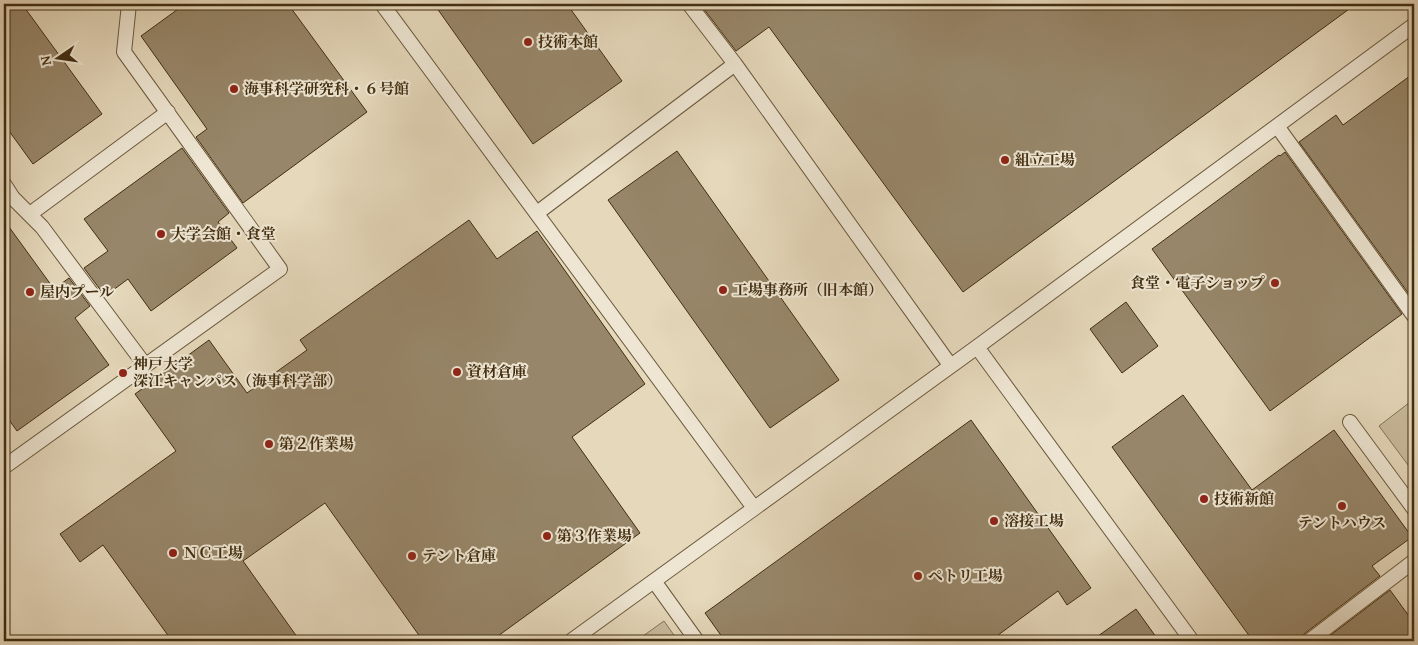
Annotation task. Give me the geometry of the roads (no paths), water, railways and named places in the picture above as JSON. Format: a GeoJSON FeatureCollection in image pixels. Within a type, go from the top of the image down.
{"type":"FeatureCollection","features":[{"type":"Feature","properties":{"kind":"lane"},"geometry":{"type":"LineString","coordinates":[[4,467],[280,269],[124,52],[129,4]]}},
{"type":"Feature","properties":{"kind":"lane"},"geometry":{"type":"LineString","coordinates":[[382,4],[754,508]]}},
{"type":"Feature","properties":{"kind":"lane"},"geometry":{"type":"LineString","coordinates":[[689,4],[735,64],[950,366]]}},
{"type":"Feature","properties":{"kind":"lane"},"geometry":{"type":"LineString","coordinates":[[571,641],[977,347],[1414,25]]}},
{"type":"Feature","properties":{"kind":"lane"},"geometry":{"type":"LineString","coordinates":[[536,213],[735,64]]}},
{"type":"Feature","properties":{"kind":"lane"},"geometry":{"type":"LineString","coordinates":[[30,214],[168,112]]}},
{"type":"Feature","properties":{"kind":"lane"},"geometry":{"type":"LineString","coordinates":[[1277,126],[1414,316]]}},
{"type":"Feature","properties":{"kind":"lane"},"geometry":{"type":"LineString","coordinates":[[4,184],[13,198],[42,227],[144,366]]}},
{"type":"Feature","properties":{"kind":"lane"},"geometry":{"type":"LineString","coordinates":[[977,347],[1192,641]]}},
{"type":"Feature","properties":{"kind":"lane"},"geometry":{"type":"LineString","coordinates":[[1350,422],[1414,509]]}},
{"type":"Feature","properties":{"kind":"lane"},"geometry":{"type":"LineString","coordinates":[[1309,641],[1414,561]]}},
{"type":"Feature","properties":{"kind":"lane"},"geometry":{"type":"LineString","coordinates":[[654,581],[697,641]]}},
{"type":"Feature","properties":{"kind":"place","name":"技術本館"},"geometry":{"type":"Point","coordinates":[528,42]}},
{"type":"Feature","properties":{"kind":"place","name":"海事科学研究科・６号館"},"geometry":{"type":"Point","coordinates":[234,89]}},
{"type":"Feature","properties":{"kind":"place","name":"組立工場"},"geometry":{"type":"Point","coordinates":[1005,160]}},
{"type":"Feature","properties":{"kind":"place","name":"大学会館・食堂"},"geometry":{"type":"Point","coordinates":[161,234]}},
{"type":"Feature","properties":{"kind":"place","name":"食堂・電子ショップ"},"geometry":{"type":"Point","coordinates":[1275,283]}},
{"type":"Feature","properties":{"kind":"place","name":"工場事務所（旧本館）"},"geometry":{"type":"Point","coordinates":[723,290]}},
{"type":"Feature","properties":{"kind":"place","name":"屋内プール"},"geometry":{"type":"Point","coordinates":[30,292]}},
{"type":"Feature","properties":{"kind":"place","name":"資材倉庫"},"geometry":{"type":"Point","coordinates":[457,372]}},
{"type":"Feature","properties":{"kind":"place","name":"神戸大学 深江キャンパス（海事科学部）"},"geometry":{"type":"Point","coordinates":[123,373]}},
{"type":"Feature","properties":{"kind":"place","name":"第２作業場"},"geometry":{"type":"Point","coordinates":[269,444]}},
{"type":"Feature","properties":{"kind":"place","name":"技術新館"},"geometry":{"type":"Point","coordinates":[1204,499]}},
{"type":"Feature","properties":{"kind":"place","name":"テントハウス"},"geometry":{"type":"Point","coordinates":[1342,506]}},
{"type":"Feature","properties":{"kind":"place","name":"溶接工場"},"geometry":{"type":"Point","coordinates":[994,521]}},
{"type":"Feature","properties":{"kind":"place","name":"第３作業場"},"geometry":{"type":"Point","coordinates":[547,536]}},
{"type":"Feature","properties":{"kind":"place","name":"ＮＣ工場"},"geometry":{"type":"Point","coordinates":[173,553]}},
{"type":"Feature","properties":{"kind":"place","name":"テント倉庫"},"geometry":{"type":"Point","coordinates":[412,556]}},
{"type":"Feature","properties":{"kind":"place","name":"ペトリ工場"},"geometry":{"type":"Point","coordinates":[918,576]}}]}
